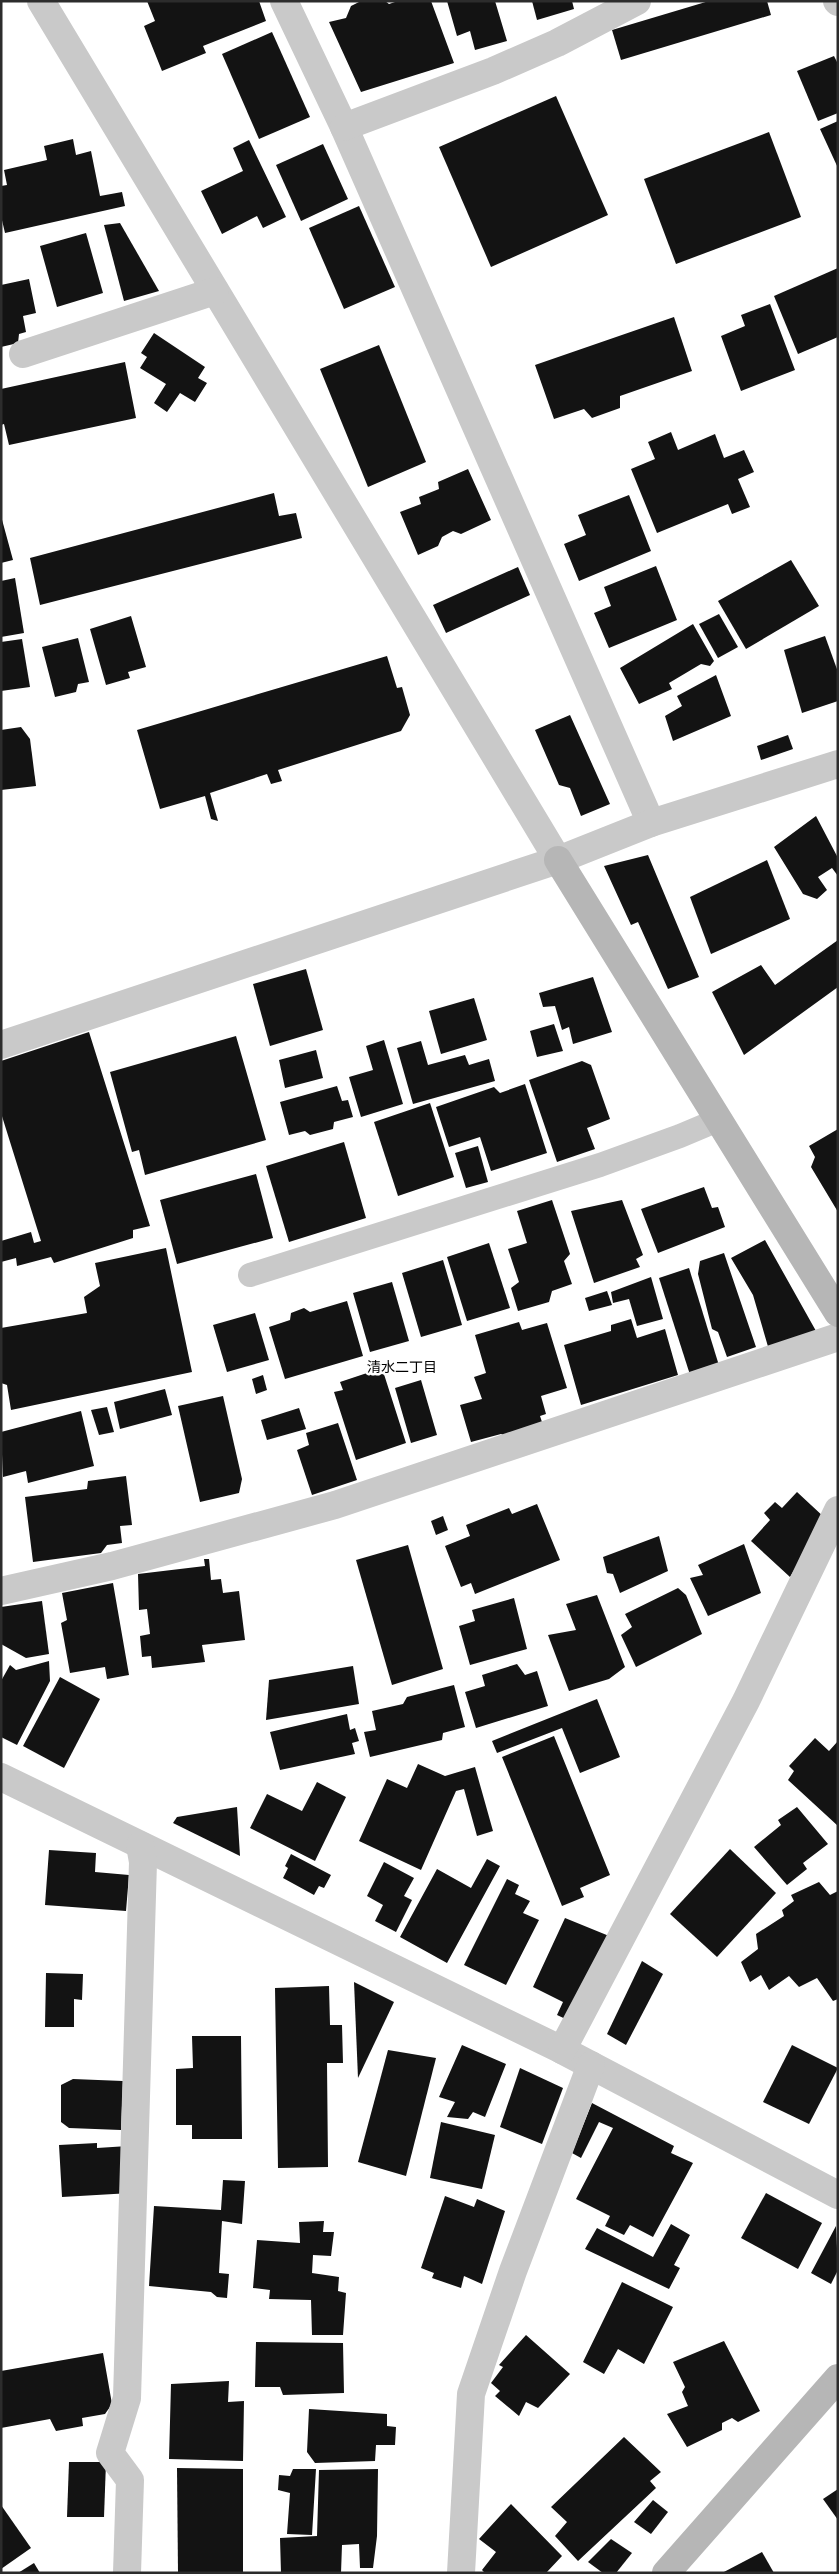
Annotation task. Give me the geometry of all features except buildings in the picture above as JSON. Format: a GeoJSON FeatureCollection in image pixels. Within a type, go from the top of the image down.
{"type":"FeatureCollection","features":[{"type":"Feature","properties":{"kind":"street"},"geometry":{"type":"LineString","coordinates":[[40,1],[558,860],[838,1313]]}},
{"type":"Feature","properties":{"kind":"street"},"geometry":{"type":"LineString","coordinates":[[284,1],[344,126],[651,823]]}},
{"type":"Feature","properties":{"kind":"street"},"geometry":{"type":"LineString","coordinates":[[344,126],[521,59],[557,43],[636,1]]}},
{"type":"Feature","properties":{"kind":"street"},"geometry":{"type":"LineString","coordinates":[[23,354],[214,291]]}},
{"type":"Feature","properties":{"kind":"street"},"geometry":{"type":"LineString","coordinates":[[1,1045],[558,860],[651,823],[838,764]]}},
{"type":"Feature","properties":{"kind":"street"},"geometry":{"type":"LineString","coordinates":[[1,1591],[112,1566],[336,1505],[838,1337]]}},
{"type":"Feature","properties":{"kind":"street"},"geometry":{"type":"LineString","coordinates":[[562,2050],[746,1701],[838,1510]]}},
{"type":"Feature","properties":{"kind":"street"},"geometry":{"type":"LineString","coordinates":[[1,1777],[562,2050],[838,2195]]}},
{"type":"Feature","properties":{"kind":"street"},"geometry":{"type":"LineString","coordinates":[[127,2573],[130,2480],[110,2453],[127,2398],[143,1862],[140,1845]]}},
{"type":"Feature","properties":{"kind":"street"},"geometry":{"type":"LineString","coordinates":[[462,2573],[471,2394],[513,2271],[591,2066]]}},
{"type":"Feature","properties":{"kind":"street"},"geometry":{"type":"LineString","coordinates":[[666,2573],[838,2378]]}},
{"type":"Feature","properties":{"kind":"lane"},"geometry":{"type":"LineString","coordinates":[[250,1274],[600,1165],[718,1120]]}},
{"type":"Feature","properties":{"kind":"district","name":"清水二丁目"},"geometry":{"type":"Point","coordinates":[402,1367]}}]}
